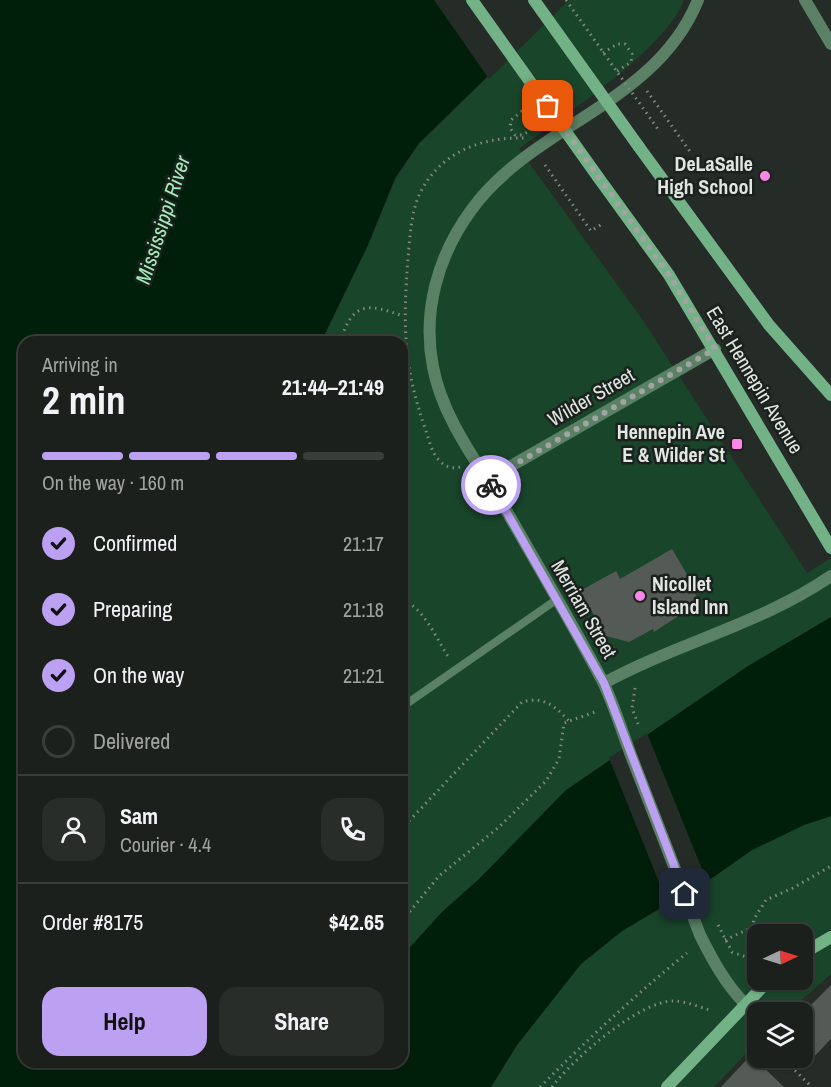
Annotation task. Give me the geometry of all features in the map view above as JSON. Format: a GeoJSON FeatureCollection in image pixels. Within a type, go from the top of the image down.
{"type":"FeatureCollection","features":[{"type":"Feature","properties":{"kind":"main road","name":"East Hennepin Avenue"},"geometry":{"type":"LineString","coordinates":[[472,0],[669,275],[831,548]]}},
{"type":"Feature","properties":{"kind":"main road","name":"East Hennepin Avenue"},"geometry":{"type":"LineString","coordinates":[[534,0],[769,325],[830,393]]}},
{"type":"Feature","properties":{"kind":"main road"},"geometry":{"type":"LineString","coordinates":[[813,948],[831,937]]}},
{"type":"Feature","properties":{"kind":"main road"},"geometry":{"type":"LineString","coordinates":[[667,1087],[759,990]]}},
{"type":"Feature","properties":{"kind":"street","name":"Merriam Street"},"geometry":{"type":"LineString","coordinates":[[698,0],[672,45],[645,76],[511,169],[472,208],[450,245],[435,284],[429,311],[429,336],[433,370],[447,412],[604,683],[700,935],[713,963],[731,989],[745,1004]]}},
{"type":"Feature","properties":{"kind":"street"},"geometry":{"type":"LineString","coordinates":[[805,0],[831,44]]}},
{"type":"Feature","properties":{"kind":"street","name":"Wilder Street"},"geometry":{"type":"LineString","coordinates":[[488,480],[715,349]]}},
{"type":"Feature","properties":{"kind":"street"},"geometry":{"type":"LineString","coordinates":[[604,683],[627,671],[763,614],[831,576]]}},
{"type":"Feature","properties":{"kind":"lane"},"geometry":{"type":"LineString","coordinates":[[408,703],[556,600]]}},
{"type":"Feature","properties":{"kind":"path"},"geometry":{"type":"LineString","coordinates":[[566,0],[660,132]]}},
{"type":"Feature","properties":{"kind":"path"},"geometry":{"type":"LineString","coordinates":[[603,53],[617,44],[626,44],[632,54],[631,62],[616,72]]}},
{"type":"Feature","properties":{"kind":"path"},"geometry":{"type":"LineString","coordinates":[[647,91],[691,153]]}},
{"type":"Feature","properties":{"kind":"path"},"geometry":{"type":"LineString","coordinates":[[522,111],[511,120],[510,128],[515,135],[523,135],[534,127]]}},
{"type":"Feature","properties":{"kind":"path"},"geometry":{"type":"LineString","coordinates":[[545,165],[591,231],[602,224]]}},
{"type":"Feature","properties":{"kind":"path"},"geometry":{"type":"LineString","coordinates":[[343,336],[351,318],[360,310],[383,307],[403,316]]}},
{"type":"Feature","properties":{"kind":"path"},"geometry":{"type":"LineString","coordinates":[[408,603],[420,615],[456,670]]}},
{"type":"Feature","properties":{"kind":"path"},"geometry":{"type":"LineString","coordinates":[[635,688],[632,708],[638,724]]}},
{"type":"Feature","properties":{"kind":"path"},"geometry":{"type":"LineString","coordinates":[[410,821],[522,702],[534,699],[543,700],[556,707],[568,721]]}},
{"type":"Feature","properties":{"kind":"path"},"geometry":{"type":"LineString","coordinates":[[408,914],[439,876],[500,827],[546,781],[559,759],[561,729],[564,723],[595,712]]}},
{"type":"Feature","properties":{"kind":"path"},"geometry":{"type":"LineString","coordinates":[[753,924],[766,900],[793,888],[831,866]]}},
{"type":"Feature","properties":{"kind":"path"},"geometry":{"type":"LineString","coordinates":[[718,925],[732,952],[747,957]]}},
{"type":"Feature","properties":{"kind":"path"},"geometry":{"type":"LineString","coordinates":[[725,940],[747,930]]}},
{"type":"Feature","properties":{"kind":"path"},"geometry":{"type":"LineString","coordinates":[[540,1087],[615,1013],[687,953]]}},
{"type":"Feature","properties":{"kind":"path"},"geometry":{"type":"LineString","coordinates":[[552,1087],[592,1045],[656,1004],[675,1001],[710,1010]]}},
{"type":"Feature","properties":{"kind":"path"},"geometry":{"type":"LineString","coordinates":[[792,1068],[812,1087]]}},
{"type":"Feature","properties":{"kind":"shaded area"},"geometry":{"type":"Polygon","coordinates":[[[566,0],[684,0],[673,20],[635,60],[586,100],[519,149],[642,319],[807,573],[831,558],[831,617],[479,879],[408,950],[408,336],[324,336],[368,245],[396,178],[419,144],[566,0]]]}},
{"type":"Feature","properties":{"kind":"shaded area"},"geometry":{"type":"Polygon","coordinates":[[[831,816],[831,974],[813,990],[813,924],[747,924],[747,990],[813,990],[799,1002],[747,1002],[747,1052],[714,1087],[491,1087],[517,1045],[581,964],[622,931],[715,876],[752,850],[804,825],[831,816]]]}},
{"type":"Feature","properties":{"kind":"water","name":"Mississippi River"},"geometry":{"type":"Polygon","coordinates":[[[0,0],[566,0],[419,143],[395,178],[368,245],[324,336],[18,336],[18,1068],[408,1068],[408,949],[442,912],[479,879],[566,790],[748,666],[831,617],[831,816],[804,825],[752,850],[715,876],[622,931],[581,964],[517,1045],[491,1087],[0,1087],[0,0]]]}},
{"type":"Feature","properties":{"kind":"pier"},"geometry":{"type":"Polygon","coordinates":[[[434,0],[569,0],[489,79],[434,0]]]}},
{"type":"Feature","properties":{"kind":"pier"},"geometry":{"type":"Polygon","coordinates":[[[647,733],[708,884],[669,907],[609,758],[647,733]]]}},
{"type":"Feature","properties":{"kind":"building","name":"Nicollet Island Inn"},"geometry":{"type":"Polygon","coordinates":[[[672,549],[695,588],[693,590],[700,602],[654,632],[653,629],[629,642],[606,636],[580,591],[616,571],[620,579],[672,549]]]}},
{"type":"Feature","properties":{"kind":"building"},"geometry":{"type":"Polygon","coordinates":[[[831,985],[831,1039],[813,1058],[813,1003],[831,985]]]}},
{"type":"Feature","properties":{"kind":"building"},"geometry":{"type":"Polygon","coordinates":[[[747,1059],[747,1068],[764,1068],[784,1087],[721,1087],[747,1059]]]}},
{"type":"Feature","properties":{"kind":"way so far"},"geometry":{"type":"LineString","coordinates":[[491,485],[488,480],[715,349],[669,275],[548,106]]}},
{"type":"Feature","properties":{"kind":"place","name":"DeLaSalle High School"},"geometry":{"type":"Point","coordinates":[765,176]}},
{"type":"Feature","properties":{"kind":"place","name":"Hennepin Ave E & Wilder St"},"geometry":{"type":"Point","coordinates":[737,444]}},
{"type":"Feature","properties":{"kind":"place","name":"Nicollet Island Inn"},"geometry":{"type":"Point","coordinates":[640,596]}},
{"type":"Feature","properties":{"kind":"route"},"geometry":{"type":"LineString","coordinates":[[491,485],[604,683],[685,894]]}}]}
